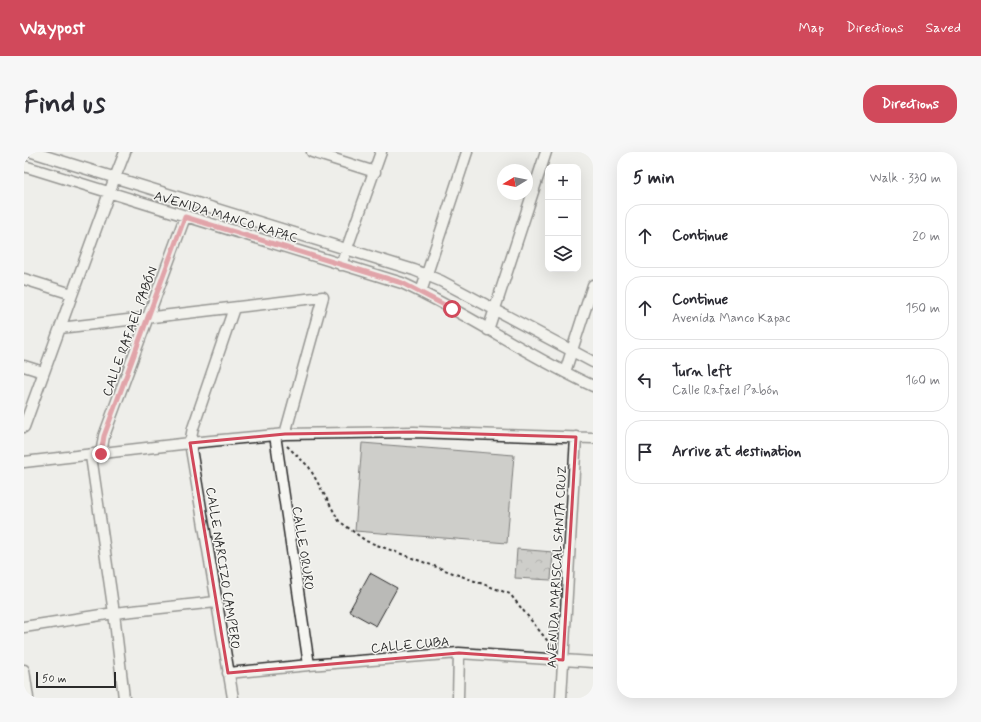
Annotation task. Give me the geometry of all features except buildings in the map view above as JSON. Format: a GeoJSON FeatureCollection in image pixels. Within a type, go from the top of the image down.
{"type":"FeatureCollection","features":[{"type":"Feature","properties":{"kind":"street"},"geometry":{"type":"LineString","coordinates":[[32,152],[347,249],[426,275],[441,281],[593,362]]}},
{"type":"Feature","properties":{"kind":"street"},"geometry":{"type":"LineString","coordinates":[[24,428],[43,372],[125,152]]}},
{"type":"Feature","properties":{"kind":"street"},"geometry":{"type":"LineString","coordinates":[[312,152],[375,172]]}},
{"type":"Feature","properties":{"kind":"street"},"geometry":{"type":"LineString","coordinates":[[341,265],[381,152]]}},
{"type":"Feature","properties":{"kind":"street"},"geometry":{"type":"LineString","coordinates":[[420,292],[467,152]]}},
{"type":"Feature","properties":{"kind":"street"},"geometry":{"type":"LineString","coordinates":[[488,330],[546,152]]}},
{"type":"Feature","properties":{"kind":"street","name":"AVENIDA MANCO KAPAC"},"geometry":{"type":"LineString","coordinates":[[24,166],[402,283],[538,358],[593,386]]}},
{"type":"Feature","properties":{"kind":"street","name":"CALLE RAFAEL PABÓN"},"geometry":{"type":"LineString","coordinates":[[124,698],[96,455],[185,217]]}},
{"type":"Feature","properties":{"kind":"street"},"geometry":{"type":"LineString","coordinates":[[24,278],[72,294]]}},
{"type":"Feature","properties":{"kind":"street"},"geometry":{"type":"LineString","coordinates":[[565,372],[593,285]]}},
{"type":"Feature","properties":{"kind":"street"},"geometry":{"type":"LineString","coordinates":[[60,328],[323,297],[280,434]]}},
{"type":"Feature","properties":{"kind":"street"},"geometry":{"type":"LineString","coordinates":[[190,443],[193,428],[234,308]]}},
{"type":"Feature","properties":{"kind":"street"},"geometry":{"type":"LineString","coordinates":[[24,366],[43,372]]}},
{"type":"Feature","properties":{"kind":"street"},"geometry":{"type":"LineString","coordinates":[[24,462],[280,434],[414,432],[593,438]]}},
{"type":"Feature","properties":{"kind":"street","name":"CALLE ORURO"},"geometry":{"type":"LineString","coordinates":[[280,434],[309,665]]}},
{"type":"Feature","properties":{"kind":"street","name":"AVENIDA MARISCAL SANTA CRUZ"},"geometry":{"type":"LineString","coordinates":[[561,698],[576,437]]}},
{"type":"Feature","properties":{"kind":"street","name":"CALLE NARCIZO CAMPERO"},"geometry":{"type":"LineString","coordinates":[[190,443],[233,698]]}},
{"type":"Feature","properties":{"kind":"street"},"geometry":{"type":"LineString","coordinates":[[24,627],[114,613],[216,602]]}},
{"type":"Feature","properties":{"kind":"street"},"geometry":{"type":"LineString","coordinates":[[458,698],[459,652]]}},
{"type":"Feature","properties":{"kind":"street","name":"CALLE CUBA"},"geometry":{"type":"LineString","coordinates":[[228,673],[459,652],[593,662]]}},
{"type":"Feature","properties":{"kind":"street"},"geometry":{"type":"LineString","coordinates":[[24,670],[28,698]]}},
{"type":"Feature","properties":{"kind":"path"},"geometry":{"type":"LineString","coordinates":[[280,434],[309,467],[339,521],[366,541],[510,594],[563,660]]}},
{"type":"Feature","properties":{"kind":"highlighted area"},"geometry":{"type":"Polygon","coordinates":[[[414,432],[576,437],[563,660],[459,653],[228,673],[190,443],[285,434],[414,432]]]}},
{"type":"Feature","properties":{"kind":"green space"},"geometry":{"type":"Polygon","coordinates":[[[362,443],[514,455],[507,543],[355,531],[362,443]]]}},
{"type":"Feature","properties":{"kind":"green space"},"geometry":{"type":"Polygon","coordinates":[[[517,549],[553,552],[551,580],[515,578],[517,549]]]}},
{"type":"Feature","properties":{"kind":"route"},"geometry":{"type":"LineString","coordinates":[[101,454],[104,436],[185,217],[402,283],[452,309]]}}]}
